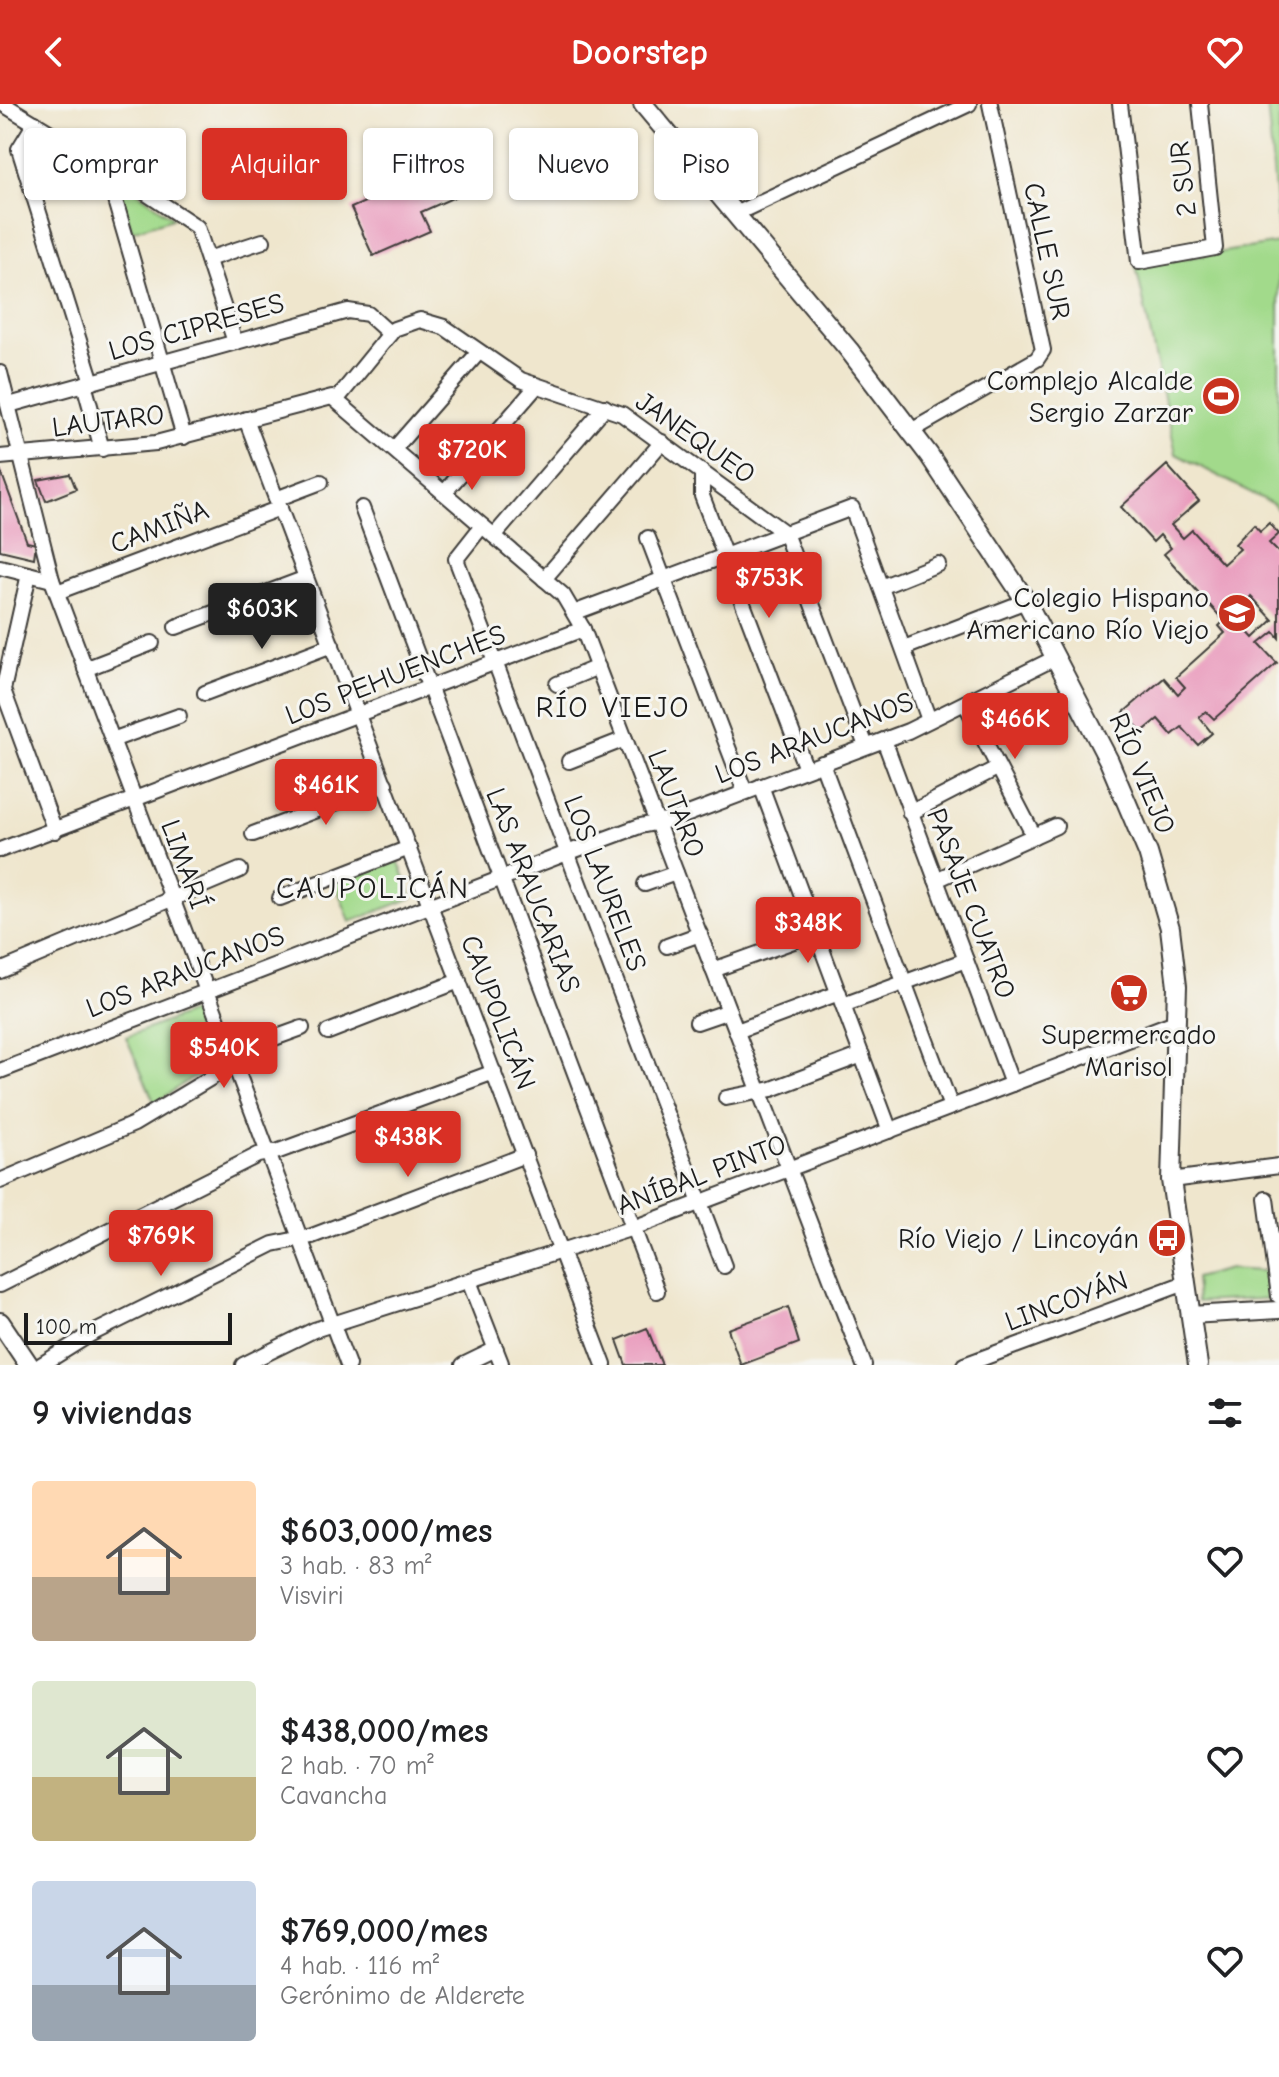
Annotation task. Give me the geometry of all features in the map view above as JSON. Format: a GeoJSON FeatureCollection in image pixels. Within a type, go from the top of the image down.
{"type":"FeatureCollection","features":[{"type":"Feature","properties":{"kind":"main road","name":"RÍO VIEJO"},"geometry":{"type":"LineString","coordinates":[[643,104],[737,213],[911,431],[1026,601],[1109,761],[1152,866],[1172,938],[1177,986],[1171,1180],[1198,1365]]}},
{"type":"Feature","properties":{"kind":"main road"},"geometry":{"type":"LineString","coordinates":[[0,1322],[29,1365]]}},
{"type":"Feature","properties":{"kind":"street"},"geometry":{"type":"LineString","coordinates":[[3,104],[43,128]]}},
{"type":"Feature","properties":{"kind":"street"},"geometry":{"type":"LineString","coordinates":[[737,213],[969,104]]}},
{"type":"Feature","properties":{"kind":"street","name":"CALLE SUR"},"geometry":{"type":"LineString","coordinates":[[911,431],[1042,354],[990,104]]}},
{"type":"Feature","properties":{"kind":"street","name":"2 SUR"},"geometry":{"type":"LineString","coordinates":[[1120,104],[1139,262],[1215,248],[1200,104]]}},
{"type":"Feature","properties":{"kind":"street"},"geometry":{"type":"LineString","coordinates":[[35,123],[19,149],[88,383],[102,449]]}},
{"type":"Feature","properties":{"kind":"street"},"geometry":{"type":"LineString","coordinates":[[115,200],[184,437]]}},
{"type":"Feature","properties":{"kind":"street"},"geometry":{"type":"LineString","coordinates":[[156,200],[197,227],[235,342]]}},
{"type":"Feature","properties":{"kind":"street"},"geometry":{"type":"LineString","coordinates":[[208,259],[263,241]]}},
{"type":"Feature","properties":{"kind":"street","name":"LOS CIPRESES"},"geometry":{"type":"LineString","coordinates":[[9,405],[355,310],[368,314],[390,334]]}},
{"type":"Feature","properties":{"kind":"street","name":"JANEQUEO"},"geometry":{"type":"LineString","coordinates":[[390,334],[406,322],[428,321],[536,387],[605,407],[662,442],[785,533]]}},
{"type":"Feature","properties":{"kind":"street"},"geometry":{"type":"LineString","coordinates":[[337,399],[390,334]]}},
{"type":"Feature","properties":{"kind":"street"},"geometry":{"type":"LineString","coordinates":[[394,449],[479,352]]}},
{"type":"Feature","properties":{"kind":"street","name":"LIMARÍ"},"geometry":{"type":"LineString","coordinates":[[0,373],[54,586],[348,1365]]}},
{"type":"Feature","properties":{"kind":"street"},"geometry":{"type":"LineString","coordinates":[[444,493],[536,387]]}},
{"type":"Feature","properties":{"kind":"street","name":"LAUTARO"},"geometry":{"type":"LineString","coordinates":[[0,457],[102,449],[184,437],[326,398],[337,399],[544,579],[576,612],[864,1365]]}},
{"type":"Feature","properties":{"kind":"street"},"geometry":{"type":"LineString","coordinates":[[488,531],[605,407]]}},
{"type":"Feature","properties":{"kind":"street","name":"CAUPOLICÁN"},"geometry":{"type":"LineString","coordinates":[[246,419],[604,1365]]}},
{"type":"Feature","properties":{"kind":"street"},"geometry":{"type":"LineString","coordinates":[[544,579],[662,442]]}},
{"type":"Feature","properties":{"kind":"street"},"geometry":{"type":"LineString","coordinates":[[702,472],[700,491],[806,769]]}},
{"type":"Feature","properties":{"kind":"street"},"geometry":{"type":"LineString","coordinates":[[278,504],[321,482]]}},
{"type":"Feature","properties":{"kind":"street","name":"CAMIÑA"},"geometry":{"type":"LineString","coordinates":[[54,586],[278,504]]}},
{"type":"Feature","properties":{"kind":"street","name":"LAS ARAUCARIAS"},"geometry":{"type":"LineString","coordinates":[[362,508],[657,1291]]}},
{"type":"Feature","properties":{"kind":"street"},"geometry":{"type":"LineString","coordinates":[[576,612],[852,508],[929,720]]}},
{"type":"Feature","properties":{"kind":"street","name":"LOS LAURELES"},"geometry":{"type":"LineString","coordinates":[[488,531],[456,559],[724,1266]]}},
{"type":"Feature","properties":{"kind":"street"},"geometry":{"type":"LineString","coordinates":[[785,533],[866,746]]}},
{"type":"Feature","properties":{"kind":"street"},"geometry":{"type":"LineString","coordinates":[[648,538],[745,792]]}},
{"type":"Feature","properties":{"kind":"street"},"geometry":{"type":"LineString","coordinates":[[881,587],[938,564]]}},
{"type":"Feature","properties":{"kind":"street"},"geometry":{"type":"LineString","coordinates":[[0,567],[29,574],[54,586]]}},
{"type":"Feature","properties":{"kind":"street"},"geometry":{"type":"LineString","coordinates":[[29,574],[4,664],[3,690],[55,831]]}},
{"type":"Feature","properties":{"kind":"street"},"geometry":{"type":"LineString","coordinates":[[176,627],[306,578]]}},
{"type":"Feature","properties":{"kind":"street"},"geometry":{"type":"LineString","coordinates":[[904,648],[1026,601]]}},
{"type":"Feature","properties":{"kind":"street","name":"LOS PEHUENCHES"},"geometry":{"type":"LineString","coordinates":[[0,850],[583,629]]}},
{"type":"Feature","properties":{"kind":"street"},"geometry":{"type":"LineString","coordinates":[[85,669],[152,643]]}},
{"type":"Feature","properties":{"kind":"street"},"geometry":{"type":"LineString","coordinates":[[205,693],[332,645]]}},
{"type":"Feature","properties":{"kind":"street","name":"LOS ARAUCANOS"},"geometry":{"type":"LineString","coordinates":[[0,1071],[567,853],[884,740],[1057,657]]}},
{"type":"Feature","properties":{"kind":"street"},"geometry":{"type":"LineString","coordinates":[[557,684],[598,667]]}},
{"type":"Feature","properties":{"kind":"street"},"geometry":{"type":"LineString","coordinates":[[965,703],[1034,836]]}},
{"type":"Feature","properties":{"kind":"street"},"geometry":{"type":"LineString","coordinates":[[112,740],[179,716]]}},
{"type":"Feature","properties":{"kind":"street"},"geometry":{"type":"LineString","coordinates":[[569,761],[625,739]]}},
{"type":"Feature","properties":{"kind":"street","name":"PASAJE CUATRO"},"geometry":{"type":"LineString","coordinates":[[884,740],[1012,1084]]}},
{"type":"Feature","properties":{"kind":"street"},"geometry":{"type":"LineString","coordinates":[[822,763],[951,1107]]}},
{"type":"Feature","properties":{"kind":"street"},"geometry":{"type":"LineString","coordinates":[[910,813],[997,768]]}},
{"type":"Feature","properties":{"kind":"street"},"geometry":{"type":"LineString","coordinates":[[253,834],[385,784]]}},
{"type":"Feature","properties":{"kind":"street"},"geometry":{"type":"LineString","coordinates":[[761,786],[890,1131]]}},
{"type":"Feature","properties":{"kind":"street"},"geometry":{"type":"LineString","coordinates":[[936,880],[1056,826]]}},
{"type":"Feature","properties":{"kind":"street"},"geometry":{"type":"LineString","coordinates":[[280,898],[409,848]]}},
{"type":"Feature","properties":{"kind":"street"},"geometry":{"type":"LineString","coordinates":[[0,971],[240,870]]}},
{"type":"Feature","properties":{"kind":"street"},"geometry":{"type":"LineString","coordinates":[[645,884],[676,873]]}},
{"type":"Feature","properties":{"kind":"street"},"geometry":{"type":"LineString","coordinates":[[713,970],[816,933]]}},
{"type":"Feature","properties":{"kind":"street"},"geometry":{"type":"LineString","coordinates":[[667,946],[700,934]]}},
{"type":"Feature","properties":{"kind":"street"},"geometry":{"type":"LineString","coordinates":[[737,1031],[905,982],[966,960]]}},
{"type":"Feature","properties":{"kind":"street"},"geometry":{"type":"LineString","coordinates":[[328,1032],[459,981]]}},
{"type":"Feature","properties":{"kind":"street"},"geometry":{"type":"LineString","coordinates":[[697,1022],[729,1011]]}},
{"type":"Feature","properties":{"kind":"street","name":"ANÍBAL PINTO"},"geometry":{"type":"LineString","coordinates":[[243,1365],[305,1333],[633,1228],[1175,1022]]}},
{"type":"Feature","properties":{"kind":"street"},"geometry":{"type":"LineString","coordinates":[[0,1181],[134,1124],[232,1059],[302,1028]]}},
{"type":"Feature","properties":{"kind":"street"},"geometry":{"type":"LineString","coordinates":[[726,1098],[772,1089],[862,1055]]}},
{"type":"Feature","properties":{"kind":"street"},"geometry":{"type":"LineString","coordinates":[[0,1285],[236,1165],[494,1072]]}},
{"type":"Feature","properties":{"kind":"street"},"geometry":{"type":"LineString","coordinates":[[41,1365],[79,1340],[273,1244],[300,1238],[525,1155]]}},
{"type":"Feature","properties":{"kind":"street"},"geometry":{"type":"LineString","coordinates":[[1171,1180],[1279,1166]]}},
{"type":"Feature","properties":{"kind":"street"},"geometry":{"type":"LineString","coordinates":[[1266,1199],[1274,1216],[1279,1296]]}},
{"type":"Feature","properties":{"kind":"street"},"geometry":{"type":"LineString","coordinates":[[469,1281],[501,1363]]}},
{"type":"Feature","properties":{"kind":"street","name":"LINCOYÁN"},"geometry":{"type":"LineString","coordinates":[[964,1365],[1185,1283]]}},
{"type":"Feature","properties":{"kind":"street"},"geometry":{"type":"LineString","coordinates":[[1190,1315],[1279,1310]]}},
{"type":"Feature","properties":{"kind":"street"},"geometry":{"type":"LineString","coordinates":[[463,1365],[496,1349]]}},
{"type":"Feature","properties":{"kind":"green space"},"geometry":{"type":"Polygon","coordinates":[[[1267,104],[1279,104],[1279,236],[1267,104]]]}},
{"type":"Feature","properties":{"kind":"green space"},"geometry":{"type":"Polygon","coordinates":[[[122,200],[148,200],[173,218],[132,231],[122,200]]]}},
{"type":"Feature","properties":{"kind":"green space","name":"Complejo Alcalde Sergio Zarzar"},"geometry":{"type":"Polygon","coordinates":[[[1279,243],[1279,512],[1273,504],[1176,454],[1136,266],[1279,243]]]}},
{"type":"Feature","properties":{"kind":"green space"},"geometry":{"type":"Polygon","coordinates":[[[397,857],[412,898],[350,922],[334,880],[397,857]]]}},
{"type":"Feature","properties":{"kind":"green space"},"geometry":{"type":"Polygon","coordinates":[[[200,1009],[222,1064],[185,1082],[155,1104],[126,1037],[200,1009]]]}},
{"type":"Feature","properties":{"kind":"green space"},"geometry":{"type":"Polygon","coordinates":[[[1229,1269],[1279,1272],[1279,1298],[1197,1302],[1195,1278],[1229,1269]]]}},
{"type":"Feature","properties":{"kind":"building"},"geometry":{"type":"Polygon","coordinates":[[[369,200],[448,200],[421,212],[430,231],[373,256],[351,208],[369,200]]]}},
{"type":"Feature","properties":{"kind":"building"},"geometry":{"type":"Polygon","coordinates":[[[1167,465],[1199,501],[1171,525],[1183,538],[1192,530],[1223,564],[1240,549],[1235,544],[1254,524],[1260,531],[1269,523],[1279,534],[1269,543],[1279,553],[1279,638],[1274,632],[1259,644],[1277,663],[1214,719],[1206,711],[1199,717],[1212,733],[1198,745],[1182,727],[1172,735],[1158,719],[1142,732],[1124,712],[1164,678],[1178,694],[1185,687],[1176,677],[1225,633],[1219,626],[1224,621],[1164,554],[1171,548],[1160,535],[1153,542],[1121,507],[1167,465]],[[1251,596],[1235,617],[1254,638],[1273,620],[1251,596]]]}},
{"type":"Feature","properties":{"kind":"building"},"geometry":{"type":"Polygon","coordinates":[[[0,469],[27,542],[36,544],[34,558],[0,550],[0,469]]]}},
{"type":"Feature","properties":{"kind":"building"},"geometry":{"type":"Polygon","coordinates":[[[70,474],[76,489],[46,501],[38,480],[70,474]]]}},
{"type":"Feature","properties":{"kind":"building"},"geometry":{"type":"Polygon","coordinates":[[[788,1307],[799,1343],[741,1365],[728,1329],[788,1307]]]}},
{"type":"Feature","properties":{"kind":"building"},"geometry":{"type":"Polygon","coordinates":[[[647,1328],[662,1365],[626,1365],[617,1340],[647,1328]]]}},
{"type":"Feature","properties":{"kind":"place","name":"Complejo Alcalde Sergio Zarzar"},"geometry":{"type":"Point","coordinates":[1221,396]}},
{"type":"Feature","properties":{"kind":"place","name":"Colegio Hispano Americano Río Viejo"},"geometry":{"type":"Point","coordinates":[1237,613]}},
{"type":"Feature","properties":{"kind":"place","name":"Supermercado Marisol"},"geometry":{"type":"Point","coordinates":[1129,993]}},
{"type":"Feature","properties":{"kind":"place","name":"Río Viejo / Lincoyán"},"geometry":{"type":"Point","coordinates":[1167,1238]}},
{"type":"Feature","properties":{"kind":"district","name":"RÍO VIEJO"},"geometry":{"type":"Point","coordinates":[613,707]}},
{"type":"Feature","properties":{"kind":"district","name":"CAUPOLICÁN"},"geometry":{"type":"Point","coordinates":[373,888]}}]}
